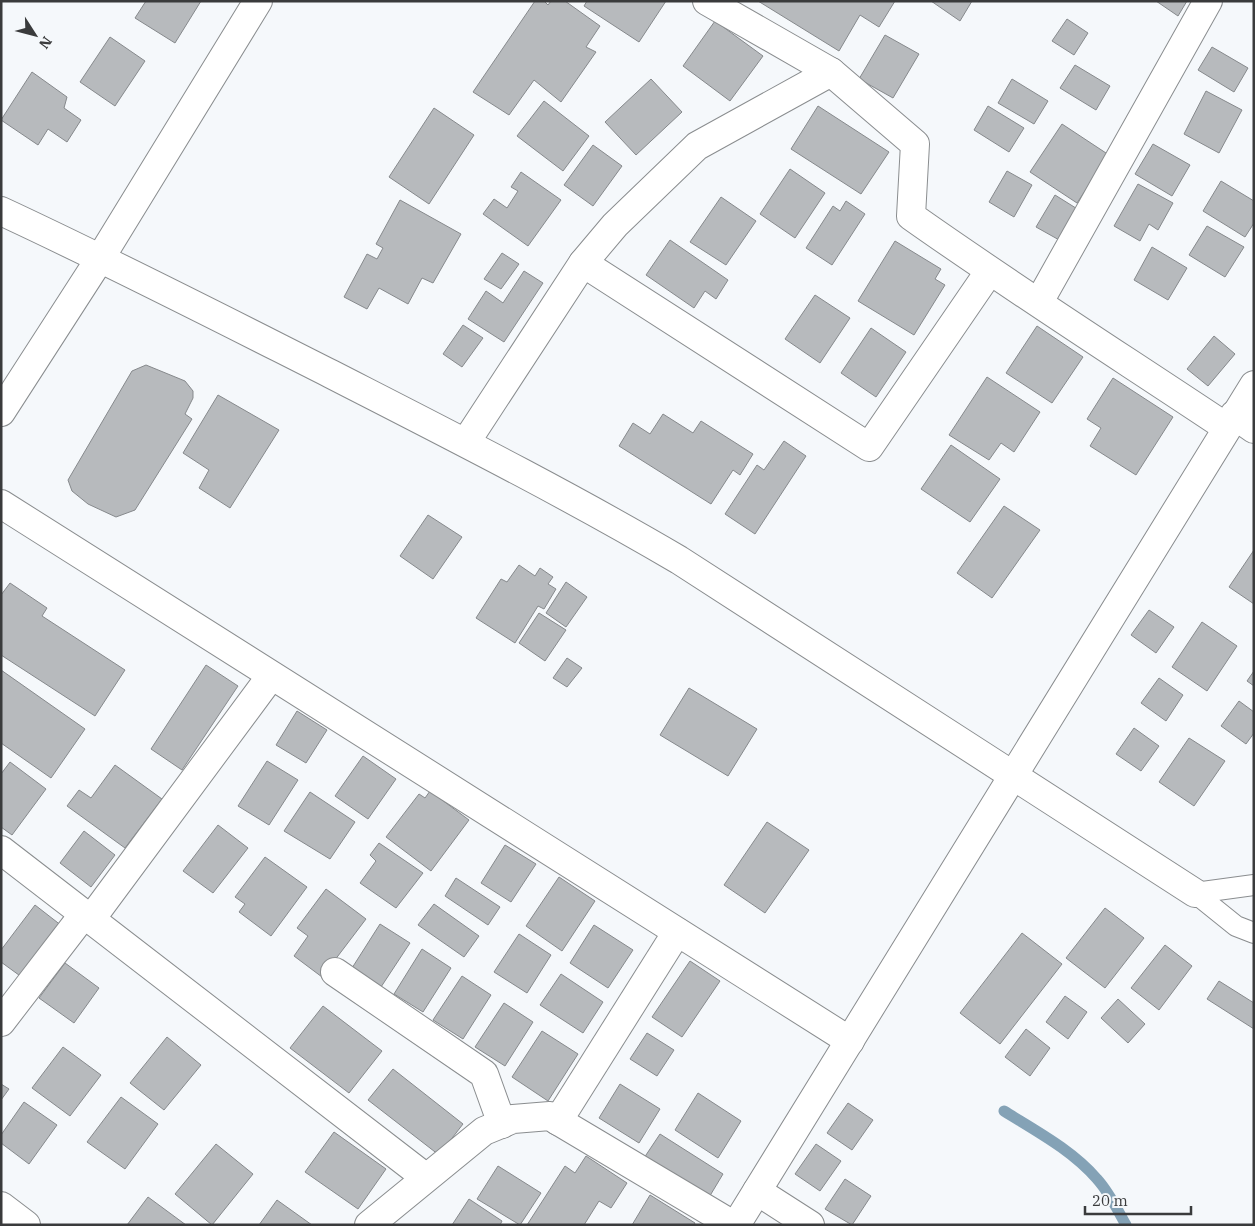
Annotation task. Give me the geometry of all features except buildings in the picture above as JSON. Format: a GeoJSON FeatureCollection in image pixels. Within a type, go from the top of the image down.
{"type":"FeatureCollection","features":[{"type":"Feature","properties":{"kind":"street"},"geometry":{"type":"LineString","coordinates":[[1,412],[101,257],[258,1]]}},
{"type":"Feature","properties":{"kind":"street"},"geometry":{"type":"LineString","coordinates":[[708,1],[831,72],[915,144],[911,216],[989,272],[1238,424]]}},
{"type":"Feature","properties":{"kind":"street"},"geometry":{"type":"LineString","coordinates":[[1039,302],[1208,1]]}},
{"type":"Feature","properties":{"kind":"street"},"geometry":{"type":"LineString","coordinates":[[466,442],[583,263],[615,225],[696,146],[831,72]]}},
{"type":"Feature","properties":{"kind":"street"},"geometry":{"type":"LineString","coordinates":[[1,211],[101,257],[466,442],[601,514],[679,560],[1194,893]]}},
{"type":"Feature","properties":{"kind":"street"},"geometry":{"type":"LineString","coordinates":[[583,263],[869,447],[989,272]]}},
{"type":"Feature","properties":{"kind":"street"},"geometry":{"type":"LineString","coordinates":[[369,1225],[425,1177],[484,1131],[513,1119],[550,1116],[735,1225],[1013,775],[1238,424],[1254,385]]}},
{"type":"Feature","properties":{"kind":"street"},"geometry":{"type":"LineString","coordinates":[[1,504],[850,1041]]}},
{"type":"Feature","properties":{"kind":"street"},"geometry":{"type":"LineString","coordinates":[[1,1022],[87,916],[271,676]]}},
{"type":"Feature","properties":{"kind":"street"},"geometry":{"type":"LineString","coordinates":[[1,850],[425,1177]]}},
{"type":"Feature","properties":{"kind":"street"},"geometry":{"type":"LineString","coordinates":[[558,1121],[677,932]]}},
{"type":"Feature","properties":{"kind":"street"},"geometry":{"type":"LineString","coordinates":[[336,972],[484,1074],[502,1124]]}},
{"type":"Feature","properties":{"kind":"street"},"geometry":{"type":"LineString","coordinates":[[757,1192],[810,1225]]}},
{"type":"Feature","properties":{"kind":"street"},"geometry":{"type":"LineString","coordinates":[[1,1206],[26,1225]]}},
{"type":"Feature","properties":{"kind":"lane"},"geometry":{"type":"LineString","coordinates":[[1194,893],[1254,885]]}},
{"type":"Feature","properties":{"kind":"lane"},"geometry":{"type":"LineString","coordinates":[[1194,893],[1236,926],[1254,933]]}},
{"type":"Feature","properties":{"kind":"waterway"},"geometry":{"type":"LineString","coordinates":[[1004,1111],[1053,1142],[1087,1169],[1105,1189],[1126,1225]]}}]}
